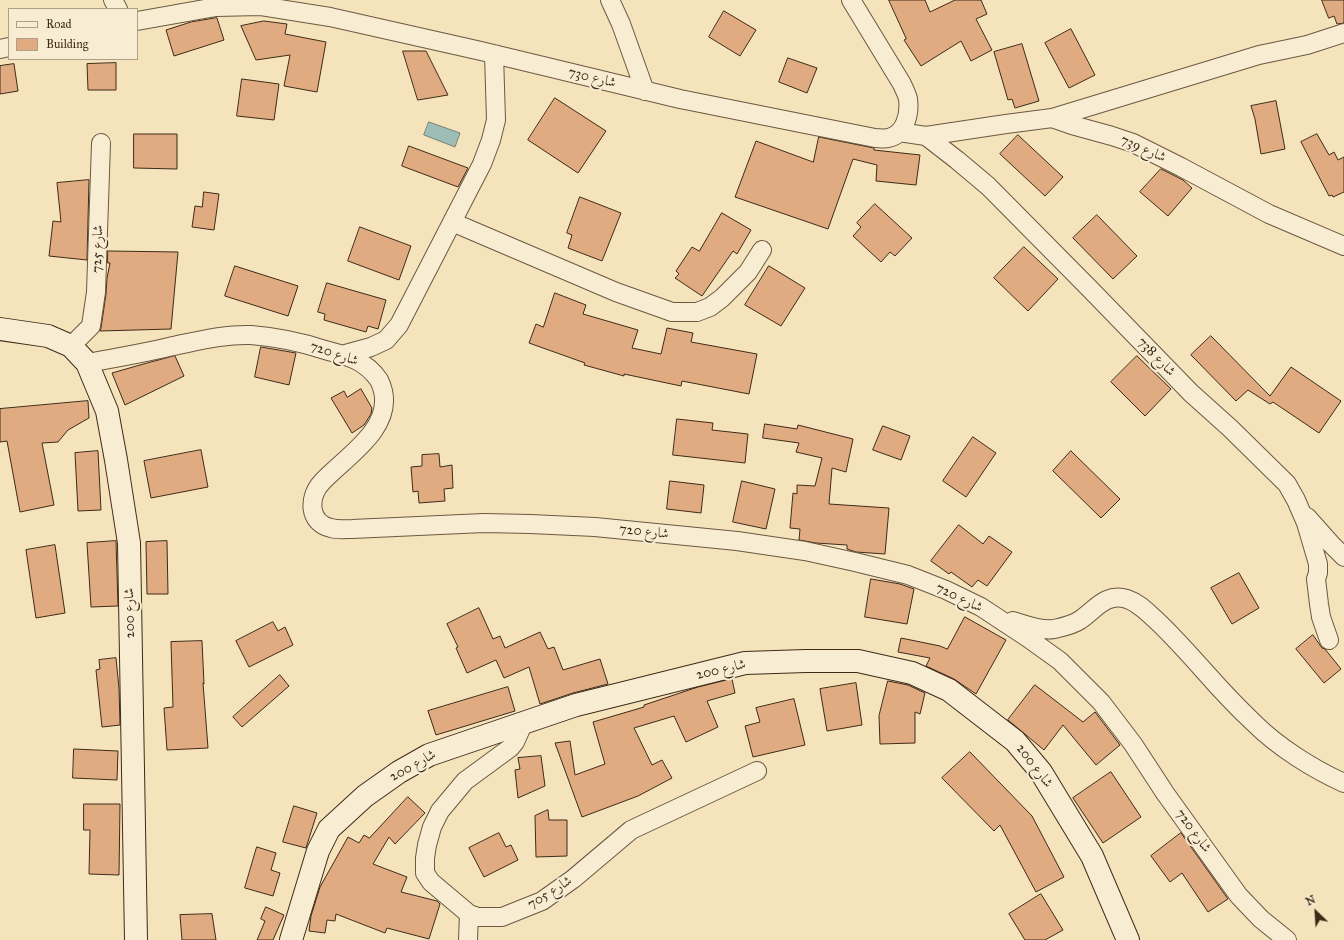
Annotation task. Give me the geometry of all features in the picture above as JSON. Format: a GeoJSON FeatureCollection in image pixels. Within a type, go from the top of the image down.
{"type":"FeatureCollection","features":[{"type":"Feature","properties":{"kind":"main road"},"geometry":{"type":"LineString","coordinates":[[0,329],[48,336],[71,346]]}},
{"type":"Feature","properties":{"kind":"main road","name":"شارع 200"},"geometry":{"type":"LineString","coordinates":[[71,346],[87,363],[107,411],[129,543],[136,940]]}},
{"type":"Feature","properties":{"kind":"main road","name":"شارع 200"},"geometry":{"type":"LineString","coordinates":[[291,940],[318,851],[329,830],[365,796],[399,772],[429,755],[576,705],[745,663],[806,661],[858,661],[912,673],[949,690],[1015,741],[1042,772],[1092,856],[1128,940]]}},
{"type":"Feature","properties":{"kind":"street"},"geometry":{"type":"LineString","coordinates":[[610,0],[621,24],[645,91]]}},
{"type":"Feature","properties":{"kind":"street"},"geometry":{"type":"LineString","coordinates":[[851,0],[902,84],[908,98],[906,122],[899,132]]}},
{"type":"Feature","properties":{"kind":"street","name":"شارع 730"},"geometry":{"type":"LineString","coordinates":[[138,20],[214,3],[261,6],[330,17],[494,54],[680,99],[875,138],[889,138],[899,132]]}},
{"type":"Feature","properties":{"kind":"street"},"geometry":{"type":"LineString","coordinates":[[1052,118],[1259,55],[1307,45],[1344,33]]}},
{"type":"Feature","properties":{"kind":"street"},"geometry":{"type":"LineString","coordinates":[[342,354],[372,347],[386,340],[399,325],[482,164],[491,140],[496,120],[494,54]]}},
{"type":"Feature","properties":{"kind":"street","name":"شارع 739"},"geometry":{"type":"LineString","coordinates":[[926,136],[1052,118],[1132,143],[1181,167],[1269,214],[1344,246]]}},
{"type":"Feature","properties":{"kind":"street","name":"شارع 738"},"geometry":{"type":"LineString","coordinates":[[899,132],[926,136],[988,186],[1096,294],[1191,393],[1287,484],[1306,523],[1318,564],[1316,579],[1318,604],[1329,640]]}},
{"type":"Feature","properties":{"kind":"street","name":"شارع 725"},"geometry":{"type":"LineString","coordinates":[[71,346],[91,326],[96,292],[101,142]]}},
{"type":"Feature","properties":{"kind":"street"},"geometry":{"type":"LineString","coordinates":[[452,222],[616,292],[672,312],[697,312],[710,307],[722,298],[748,272],[762,250]]}},
{"type":"Feature","properties":{"kind":"street","name":"شارع 720"},"geometry":{"type":"LineString","coordinates":[[87,363],[208,339],[250,335],[294,341],[342,354],[361,362],[373,371],[381,383],[384,398],[383,413],[376,427],[321,483],[313,495],[312,504],[314,516],[320,523],[330,528],[352,529],[484,523],[530,524],[595,527],[737,541],[805,551],[855,562],[908,575],[946,590],[981,607],[1060,661],[1101,702],[1133,744],[1165,793],[1239,896],[1261,919],[1287,940]]}},
{"type":"Feature","properties":{"kind":"street"},"geometry":{"type":"LineString","coordinates":[[1300,508],[1344,557]]}},
{"type":"Feature","properties":{"kind":"street"},"geometry":{"type":"LineString","coordinates":[[981,607],[1002,618],[1032,627],[1053,629],[1068,626],[1079,620],[1101,602],[1110,598],[1118,597],[1128,599],[1140,606],[1174,637],[1219,688],[1272,740],[1293,755],[1344,783]]}},
{"type":"Feature","properties":{"kind":"street","name":"شارع 705"},"geometry":{"type":"LineString","coordinates":[[524,722],[515,742],[510,748],[465,781],[440,811],[432,827],[425,858],[425,873],[431,882],[469,914],[478,918],[502,917],[542,901],[573,879],[631,830],[757,771]]}},
{"type":"Feature","properties":{"kind":"street"},"geometry":{"type":"LineString","coordinates":[[468,940],[469,914]]}},
{"type":"Feature","properties":{"kind":"water"},"geometry":{"type":"Polygon","coordinates":[[[429,122],[460,133],[455,147],[424,135],[429,122]]]}},
{"type":"Feature","properties":{"kind":"building"},"geometry":{"type":"Polygon","coordinates":[[[889,0],[925,0],[930,12],[955,0],[981,0],[987,14],[976,19],[992,50],[971,61],[961,41],[921,66],[904,40],[906,39],[889,0]]]}},
{"type":"Feature","properties":{"kind":"building"},"geometry":{"type":"Polygon","coordinates":[[[1322,0],[1344,0],[1344,23],[1337,24],[1334,16],[1329,18],[1322,0]]]}},
{"type":"Feature","properties":{"kind":"building"},"geometry":{"type":"Polygon","coordinates":[[[724,11],[756,30],[740,56],[709,37],[724,11]]]}},
{"type":"Feature","properties":{"kind":"building"},"geometry":{"type":"Polygon","coordinates":[[[217,18],[224,40],[174,56],[166,30],[191,22],[217,18]]]}},
{"type":"Feature","properties":{"kind":"building"},"geometry":{"type":"Polygon","coordinates":[[[264,21],[287,24],[285,34],[326,42],[317,92],[284,86],[290,55],[256,60],[241,26],[264,21]]]}},
{"type":"Feature","properties":{"kind":"building"},"geometry":{"type":"Polygon","coordinates":[[[1071,29],[1095,75],[1069,88],[1045,43],[1071,29]]]}},
{"type":"Feature","properties":{"kind":"building"},"geometry":{"type":"Polygon","coordinates":[[[1022,44],[1039,101],[1015,108],[1012,99],[1008,100],[994,52],[1022,44]]]}},
{"type":"Feature","properties":{"kind":"building"},"geometry":{"type":"Polygon","coordinates":[[[403,51],[426,51],[448,95],[418,100],[403,51]]]}},
{"type":"Feature","properties":{"kind":"building"},"geometry":{"type":"Polygon","coordinates":[[[788,58],[817,68],[807,93],[779,82],[788,58]]]}},
{"type":"Feature","properties":{"kind":"building"},"geometry":{"type":"Polygon","coordinates":[[[116,63],[116,90],[88,90],[87,64],[116,63]]]}},
{"type":"Feature","properties":{"kind":"building"},"geometry":{"type":"Polygon","coordinates":[[[14,64],[18,91],[0,94],[0,66],[14,64]]]}},
{"type":"Feature","properties":{"kind":"building"},"geometry":{"type":"Polygon","coordinates":[[[242,79],[279,84],[274,120],[237,116],[242,79]]]}},
{"type":"Feature","properties":{"kind":"building"},"geometry":{"type":"Polygon","coordinates":[[[555,98],[606,131],[578,173],[528,140],[555,98]]]}},
{"type":"Feature","properties":{"kind":"building"},"geometry":{"type":"Polygon","coordinates":[[[1276,101],[1285,149],[1261,154],[1255,119],[1251,106],[1276,101]]]}},
{"type":"Feature","properties":{"kind":"building"},"geometry":{"type":"Polygon","coordinates":[[[134,134],[177,134],[177,169],[134,168],[134,134]]]}},
{"type":"Feature","properties":{"kind":"building"},"geometry":{"type":"Polygon","coordinates":[[[1317,134],[1329,155],[1334,152],[1338,160],[1344,157],[1344,192],[1333,197],[1332,195],[1329,196],[1301,142],[1317,134]]]}},
{"type":"Feature","properties":{"kind":"building"},"geometry":{"type":"Polygon","coordinates":[[[1018,135],[1063,177],[1045,196],[1000,154],[1018,135]]]}},
{"type":"Feature","properties":{"kind":"building"},"geometry":{"type":"Polygon","coordinates":[[[819,137],[874,148],[874,150],[920,155],[916,185],[876,181],[877,165],[853,159],[828,229],[735,197],[756,141],[813,162],[819,137]]]}},
{"type":"Feature","properties":{"kind":"building"},"geometry":{"type":"Polygon","coordinates":[[[409,146],[468,168],[458,187],[402,166],[409,146]]]}},
{"type":"Feature","properties":{"kind":"building"},"geometry":{"type":"Polygon","coordinates":[[[1161,169],[1183,180],[1192,188],[1168,216],[1140,192],[1161,169]]]}},
{"type":"Feature","properties":{"kind":"building"},"geometry":{"type":"Polygon","coordinates":[[[89,180],[87,260],[49,256],[53,221],[61,222],[57,183],[89,180]]]}},
{"type":"Feature","properties":{"kind":"building"},"geometry":{"type":"Polygon","coordinates":[[[204,192],[219,194],[214,230],[192,227],[195,206],[202,207],[204,192]]]}},
{"type":"Feature","properties":{"kind":"building"},"geometry":{"type":"Polygon","coordinates":[[[580,197],[621,213],[602,261],[568,248],[572,235],[567,233],[580,197]]]}},
{"type":"Feature","properties":{"kind":"building"},"geometry":{"type":"Polygon","coordinates":[[[875,204],[912,238],[895,256],[890,252],[881,262],[853,236],[861,227],[857,223],[875,204]]]}},
{"type":"Feature","properties":{"kind":"building"},"geometry":{"type":"Polygon","coordinates":[[[722,213],[751,230],[737,254],[733,251],[702,296],[675,278],[679,274],[676,271],[692,247],[699,251],[722,213]]]}},
{"type":"Feature","properties":{"kind":"building"},"geometry":{"type":"Polygon","coordinates":[[[1097,215],[1137,256],[1113,279],[1073,238],[1097,215]]]}},
{"type":"Feature","properties":{"kind":"building"},"geometry":{"type":"Polygon","coordinates":[[[360,227],[411,246],[399,280],[348,261],[360,227]]]}},
{"type":"Feature","properties":{"kind":"building"},"geometry":{"type":"Polygon","coordinates":[[[1024,247],[1058,279],[1028,311],[994,278],[1024,247]]]}},
{"type":"Feature","properties":{"kind":"building"},"geometry":{"type":"Polygon","coordinates":[[[108,251],[178,252],[171,329],[100,331],[110,263],[108,263],[108,251]]]}},
{"type":"Feature","properties":{"kind":"building"},"geometry":{"type":"Polygon","coordinates":[[[235,266],[298,286],[288,316],[225,296],[235,266]]]}},
{"type":"Feature","properties":{"kind":"building"},"geometry":{"type":"Polygon","coordinates":[[[769,266],[805,288],[781,326],[745,305],[769,266]]]}},
{"type":"Feature","properties":{"kind":"building"},"geometry":{"type":"Polygon","coordinates":[[[327,283],[386,300],[378,329],[368,326],[366,332],[324,320],[325,314],[318,312],[327,283]]]}},
{"type":"Feature","properties":{"kind":"building"},"geometry":{"type":"Polygon","coordinates":[[[555,293],[586,305],[583,314],[638,330],[632,348],[661,354],[667,328],[693,333],[691,342],[757,354],[749,394],[682,381],[681,386],[624,374],[624,376],[584,365],[585,363],[529,343],[536,324],[543,327],[555,293]]]}},
{"type":"Feature","properties":{"kind":"building"},"geometry":{"type":"Polygon","coordinates":[[[1211,336],[1270,396],[1291,367],[1341,401],[1319,433],[1273,402],[1270,404],[1248,390],[1236,401],[1191,355],[1211,336]]]}},
{"type":"Feature","properties":{"kind":"building"},"geometry":{"type":"Polygon","coordinates":[[[261,347],[296,353],[289,385],[255,377],[261,347]]]}},
{"type":"Feature","properties":{"kind":"building"},"geometry":{"type":"Polygon","coordinates":[[[175,356],[184,376],[125,405],[112,373],[175,356]]]}},
{"type":"Feature","properties":{"kind":"building"},"geometry":{"type":"Polygon","coordinates":[[[1137,356],[1171,389],[1145,416],[1111,382],[1137,356]]]}},
{"type":"Feature","properties":{"kind":"building"},"geometry":{"type":"Polygon","coordinates":[[[361,389],[372,408],[371,414],[364,425],[352,433],[331,398],[344,391],[347,397],[361,389]]]}},
{"type":"Feature","properties":{"kind":"building"},"geometry":{"type":"Polygon","coordinates":[[[88,401],[89,418],[68,430],[58,442],[42,443],[54,505],[20,512],[7,441],[0,442],[0,409],[88,401]]]}},
{"type":"Feature","properties":{"kind":"building"},"geometry":{"type":"Polygon","coordinates":[[[677,419],[713,423],[712,430],[748,434],[745,463],[673,455],[677,419]]]}},
{"type":"Feature","properties":{"kind":"building"},"geometry":{"type":"Polygon","coordinates":[[[765,424],[797,429],[798,425],[853,439],[846,472],[832,468],[829,504],[889,508],[885,554],[856,552],[847,549],[847,545],[816,543],[799,540],[800,529],[790,528],[793,493],[797,494],[797,485],[815,486],[822,458],[796,452],[799,443],[763,438],[765,424]]]}},
{"type":"Feature","properties":{"kind":"building"},"geometry":{"type":"Polygon","coordinates":[[[883,426],[910,436],[901,460],[873,450],[883,426]]]}},
{"type":"Feature","properties":{"kind":"building"},"geometry":{"type":"Polygon","coordinates":[[[973,437],[996,453],[966,497],[943,481],[973,437]]]}},
{"type":"Feature","properties":{"kind":"building"},"geometry":{"type":"Polygon","coordinates":[[[201,450],[208,487],[151,498],[144,461],[201,450]]]}},
{"type":"Feature","properties":{"kind":"building"},"geometry":{"type":"Polygon","coordinates":[[[98,451],[101,510],[78,511],[75,453],[98,451]]]}},
{"type":"Feature","properties":{"kind":"building"},"geometry":{"type":"Polygon","coordinates":[[[1071,451],[1120,499],[1101,518],[1053,471],[1071,451]]]}},
{"type":"Feature","properties":{"kind":"building"},"geometry":{"type":"Polygon","coordinates":[[[439,454],[440,467],[452,465],[453,488],[444,489],[445,501],[419,503],[418,491],[413,492],[411,467],[422,466],[422,455],[439,454]]]}},
{"type":"Feature","properties":{"kind":"building"},"geometry":{"type":"Polygon","coordinates":[[[670,481],[704,485],[701,513],[667,509],[670,481]]]}},
{"type":"Feature","properties":{"kind":"building"},"geometry":{"type":"Polygon","coordinates":[[[742,481],[775,489],[766,529],[733,522],[742,481]]]}},
{"type":"Feature","properties":{"kind":"building"},"geometry":{"type":"Polygon","coordinates":[[[959,525],[983,544],[989,536],[1012,552],[987,586],[978,580],[972,587],[951,572],[949,574],[931,561],[959,525]]]}},
{"type":"Feature","properties":{"kind":"building"},"geometry":{"type":"Polygon","coordinates":[[[116,541],[118,606],[91,607],[87,543],[116,541]]]}},
{"type":"Feature","properties":{"kind":"building"},"geometry":{"type":"Polygon","coordinates":[[[167,541],[168,594],[147,594],[146,542],[167,541]]]}},
{"type":"Feature","properties":{"kind":"building"},"geometry":{"type":"Polygon","coordinates":[[[55,545],[65,613],[36,618],[26,550],[55,545]]]}},
{"type":"Feature","properties":{"kind":"building"},"geometry":{"type":"Polygon","coordinates":[[[1239,573],[1259,608],[1232,624],[1211,588],[1239,573]]]}},
{"type":"Feature","properties":{"kind":"building"},"geometry":{"type":"Polygon","coordinates":[[[871,579],[900,584],[914,589],[907,624],[865,617],[871,579]]]}},
{"type":"Feature","properties":{"kind":"building"},"geometry":{"type":"Polygon","coordinates":[[[479,608],[493,639],[500,636],[505,648],[540,632],[548,649],[554,647],[563,670],[600,659],[608,684],[573,693],[540,704],[529,667],[504,678],[496,660],[467,673],[456,648],[458,647],[447,624],[479,608]]]}},
{"type":"Feature","properties":{"kind":"building"},"geometry":{"type":"Polygon","coordinates":[[[965,617],[1006,640],[976,694],[954,679],[926,666],[930,658],[898,652],[901,638],[940,646],[947,649],[965,617]]]}},
{"type":"Feature","properties":{"kind":"building"},"geometry":{"type":"Polygon","coordinates":[[[273,622],[278,631],[285,627],[293,645],[249,667],[236,641],[273,622]]]}},
{"type":"Feature","properties":{"kind":"building"},"geometry":{"type":"Polygon","coordinates":[[[1313,635],[1322,648],[1325,649],[1341,669],[1324,683],[1296,649],[1313,635]]]}},
{"type":"Feature","properties":{"kind":"building"},"geometry":{"type":"Polygon","coordinates":[[[202,641],[204,684],[203,683],[208,748],[167,750],[164,708],[173,707],[171,642],[202,641]]]}},
{"type":"Feature","properties":{"kind":"building"},"geometry":{"type":"Polygon","coordinates":[[[116,658],[119,688],[120,725],[102,727],[96,670],[100,669],[99,660],[116,658]]]}},
{"type":"Feature","properties":{"kind":"building"},"geometry":{"type":"Polygon","coordinates":[[[280,675],[289,686],[242,727],[233,717],[280,675]]]}},
{"type":"Feature","properties":{"kind":"building"},"geometry":{"type":"Polygon","coordinates":[[[732,679],[735,693],[707,701],[718,727],[686,742],[674,716],[634,728],[652,765],[662,760],[672,778],[638,796],[582,817],[555,743],[570,741],[575,775],[605,764],[593,722],[644,707],[644,705],[698,687],[732,679]]]}},
{"type":"Feature","properties":{"kind":"building"},"geometry":{"type":"Polygon","coordinates":[[[888,681],[908,685],[925,693],[920,714],[915,712],[915,743],[880,744],[879,716],[888,681]]]}},
{"type":"Feature","properties":{"kind":"building"},"geometry":{"type":"Polygon","coordinates":[[[856,683],[862,725],[827,731],[820,689],[856,683]]]}},
{"type":"Feature","properties":{"kind":"building"},"geometry":{"type":"Polygon","coordinates":[[[1035,685],[1083,722],[1095,712],[1120,745],[1096,765],[1063,725],[1044,750],[1008,720],[1035,685]]]}},
{"type":"Feature","properties":{"kind":"building"},"geometry":{"type":"Polygon","coordinates":[[[508,687],[515,711],[436,735],[428,711],[508,687]]]}},
{"type":"Feature","properties":{"kind":"building"},"geometry":{"type":"Polygon","coordinates":[[[794,699],[805,745],[753,757],[745,726],[760,722],[756,708],[794,699]]]}},
{"type":"Feature","properties":{"kind":"building"},"geometry":{"type":"Polygon","coordinates":[[[74,749],[118,751],[117,780],[73,778],[74,749]]]}},
{"type":"Feature","properties":{"kind":"building"},"geometry":{"type":"Polygon","coordinates":[[[970,752],[1032,816],[1064,877],[1036,892],[1000,825],[994,831],[942,778],[970,752]]]}},
{"type":"Feature","properties":{"kind":"building"},"geometry":{"type":"Polygon","coordinates":[[[541,756],[545,786],[518,798],[515,770],[520,769],[518,758],[541,756]]]}},
{"type":"Feature","properties":{"kind":"building"},"geometry":{"type":"Polygon","coordinates":[[[1111,772],[1141,817],[1103,843],[1073,798],[1111,772]]]}},
{"type":"Feature","properties":{"kind":"building"},"geometry":{"type":"Polygon","coordinates":[[[408,797],[425,813],[395,844],[389,837],[373,864],[407,877],[401,892],[437,901],[440,904],[429,939],[387,928],[385,933],[336,914],[335,921],[327,920],[325,933],[309,931],[311,916],[320,887],[348,837],[359,843],[364,835],[369,838],[408,797]]]}},
{"type":"Feature","properties":{"kind":"building"},"geometry":{"type":"Polygon","coordinates":[[[84,804],[120,804],[119,875],[89,874],[90,830],[84,830],[84,804]]]}},
{"type":"Feature","properties":{"kind":"building"},"geometry":{"type":"Polygon","coordinates":[[[294,806],[317,813],[306,848],[283,842],[294,806]]]}},
{"type":"Feature","properties":{"kind":"building"},"geometry":{"type":"Polygon","coordinates":[[[548,810],[549,820],[567,820],[567,856],[536,857],[535,816],[548,810]]]}},
{"type":"Feature","properties":{"kind":"building"},"geometry":{"type":"Polygon","coordinates":[[[499,833],[506,847],[511,845],[518,860],[484,877],[469,848],[499,833]]]}},
{"type":"Feature","properties":{"kind":"building"},"geometry":{"type":"Polygon","coordinates":[[[1181,833],[1228,899],[1208,912],[1182,873],[1170,882],[1151,856],[1181,833]]]}},
{"type":"Feature","properties":{"kind":"building"},"geometry":{"type":"Polygon","coordinates":[[[257,847],[276,853],[271,870],[280,873],[273,896],[245,888],[257,847]]]}},
{"type":"Feature","properties":{"kind":"building"},"geometry":{"type":"Polygon","coordinates":[[[1041,894],[1063,930],[1045,940],[1025,940],[1009,914],[1041,894]]]}},
{"type":"Feature","properties":{"kind":"building"},"geometry":{"type":"Polygon","coordinates":[[[266,907],[284,915],[273,940],[257,940],[265,921],[261,919],[266,907]]]}},
{"type":"Feature","properties":{"kind":"building"},"geometry":{"type":"Polygon","coordinates":[[[212,914],[216,940],[182,940],[180,915],[212,914]]]}}]}
